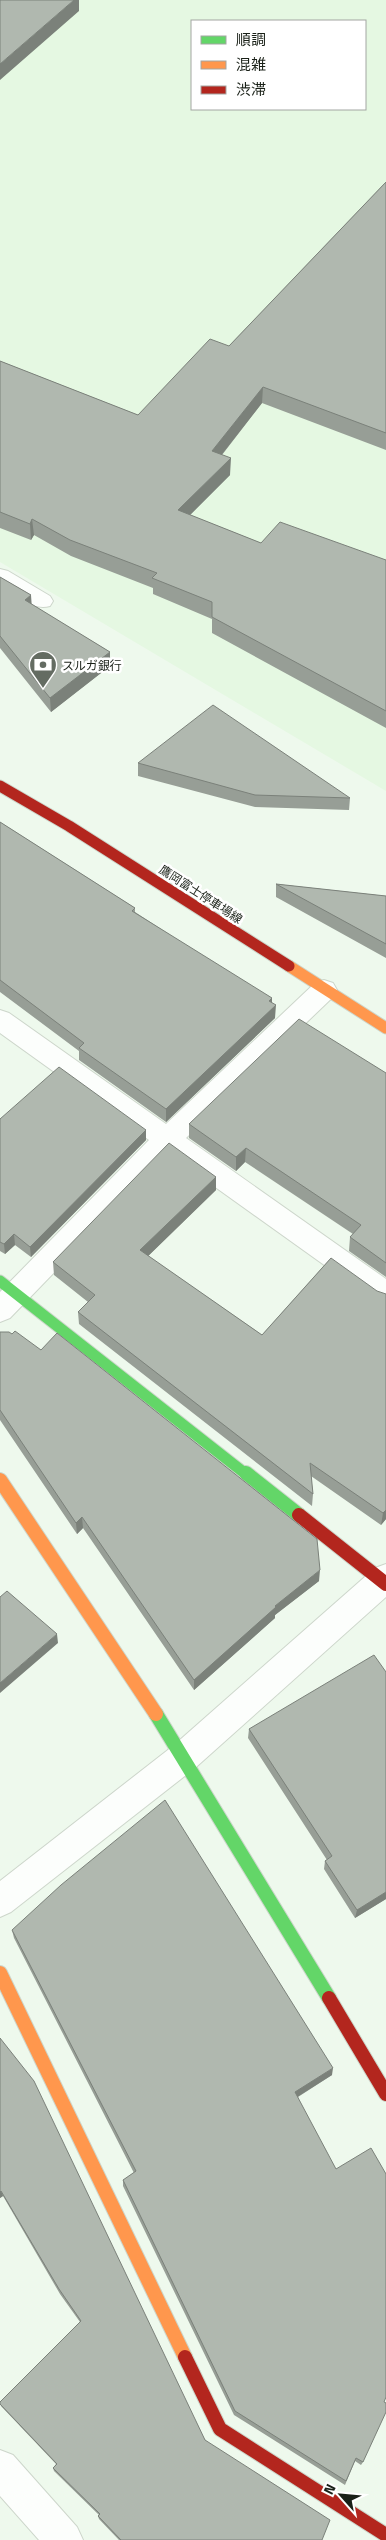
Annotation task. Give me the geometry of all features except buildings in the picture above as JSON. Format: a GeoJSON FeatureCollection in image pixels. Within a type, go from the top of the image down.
{"type":"FeatureCollection","features":[{"type":"Feature","properties":{"kind":"street"},"geometry":{"type":"LineString","coordinates":[[0,576],[42,601]]}},
{"type":"Feature","properties":{"kind":"street","name":"鷹岡富士停車場線"},"geometry":{"type":"LineString","coordinates":[[0,786],[69,826],[386,1028]]}},
{"type":"Feature","properties":{"kind":"street"},"geometry":{"type":"LineString","coordinates":[[0,1901],[184,1757],[385,1581],[6,1295],[324,990]]}},
{"type":"Feature","properties":{"kind":"street"},"geometry":{"type":"LineString","coordinates":[[0,1020],[386,1294]]}},
{"type":"Feature","properties":{"kind":"street"},"geometry":{"type":"LineString","coordinates":[[0,1480],[184,1757],[386,2094]]}},
{"type":"Feature","properties":{"kind":"street"},"geometry":{"type":"LineString","coordinates":[[0,1973],[220,2429],[386,2535]]}},
{"type":"Feature","properties":{"kind":"street"},"geometry":{"type":"LineString","coordinates":[[0,2468],[64,2540]]}},
{"type":"Feature","properties":{"kind":"shaded area"},"geometry":{"type":"Polygon","coordinates":[[[0,0],[386,0],[386,791],[0,562],[0,0]]]}},
{"type":"Feature","properties":{"kind":"traffic: fast"},"geometry":{"type":"LineString","coordinates":[[0,1281],[299,1515]]}},
{"type":"Feature","properties":{"kind":"traffic: fast"},"geometry":{"type":"LineString","coordinates":[[156,1714],[184,1757],[329,1998]]}},
{"type":"Feature","properties":{"kind":"traffic: slow"},"geometry":{"type":"LineString","coordinates":[[289,966],[386,1028]]}},
{"type":"Feature","properties":{"kind":"traffic: slow"},"geometry":{"type":"LineString","coordinates":[[0,1480],[156,1714]]}},
{"type":"Feature","properties":{"kind":"traffic: slow"},"geometry":{"type":"LineString","coordinates":[[0,1973],[185,2357]]}},
{"type":"Feature","properties":{"kind":"traffic: jam"},"geometry":{"type":"LineString","coordinates":[[0,786],[69,826],[289,966]]}},
{"type":"Feature","properties":{"kind":"traffic: jam"},"geometry":{"type":"LineString","coordinates":[[299,1515],[386,1584]]}},
{"type":"Feature","properties":{"kind":"traffic: jam"},"geometry":{"type":"LineString","coordinates":[[329,1998],[386,2094]]}},
{"type":"Feature","properties":{"kind":"traffic: jam"},"geometry":{"type":"LineString","coordinates":[[185,2357],[220,2429],[386,2535]]}},
{"type":"Feature","properties":{"kind":"place","name":"スルガ銀行"},"geometry":{"type":"Point","coordinates":[43,689]}}]}
